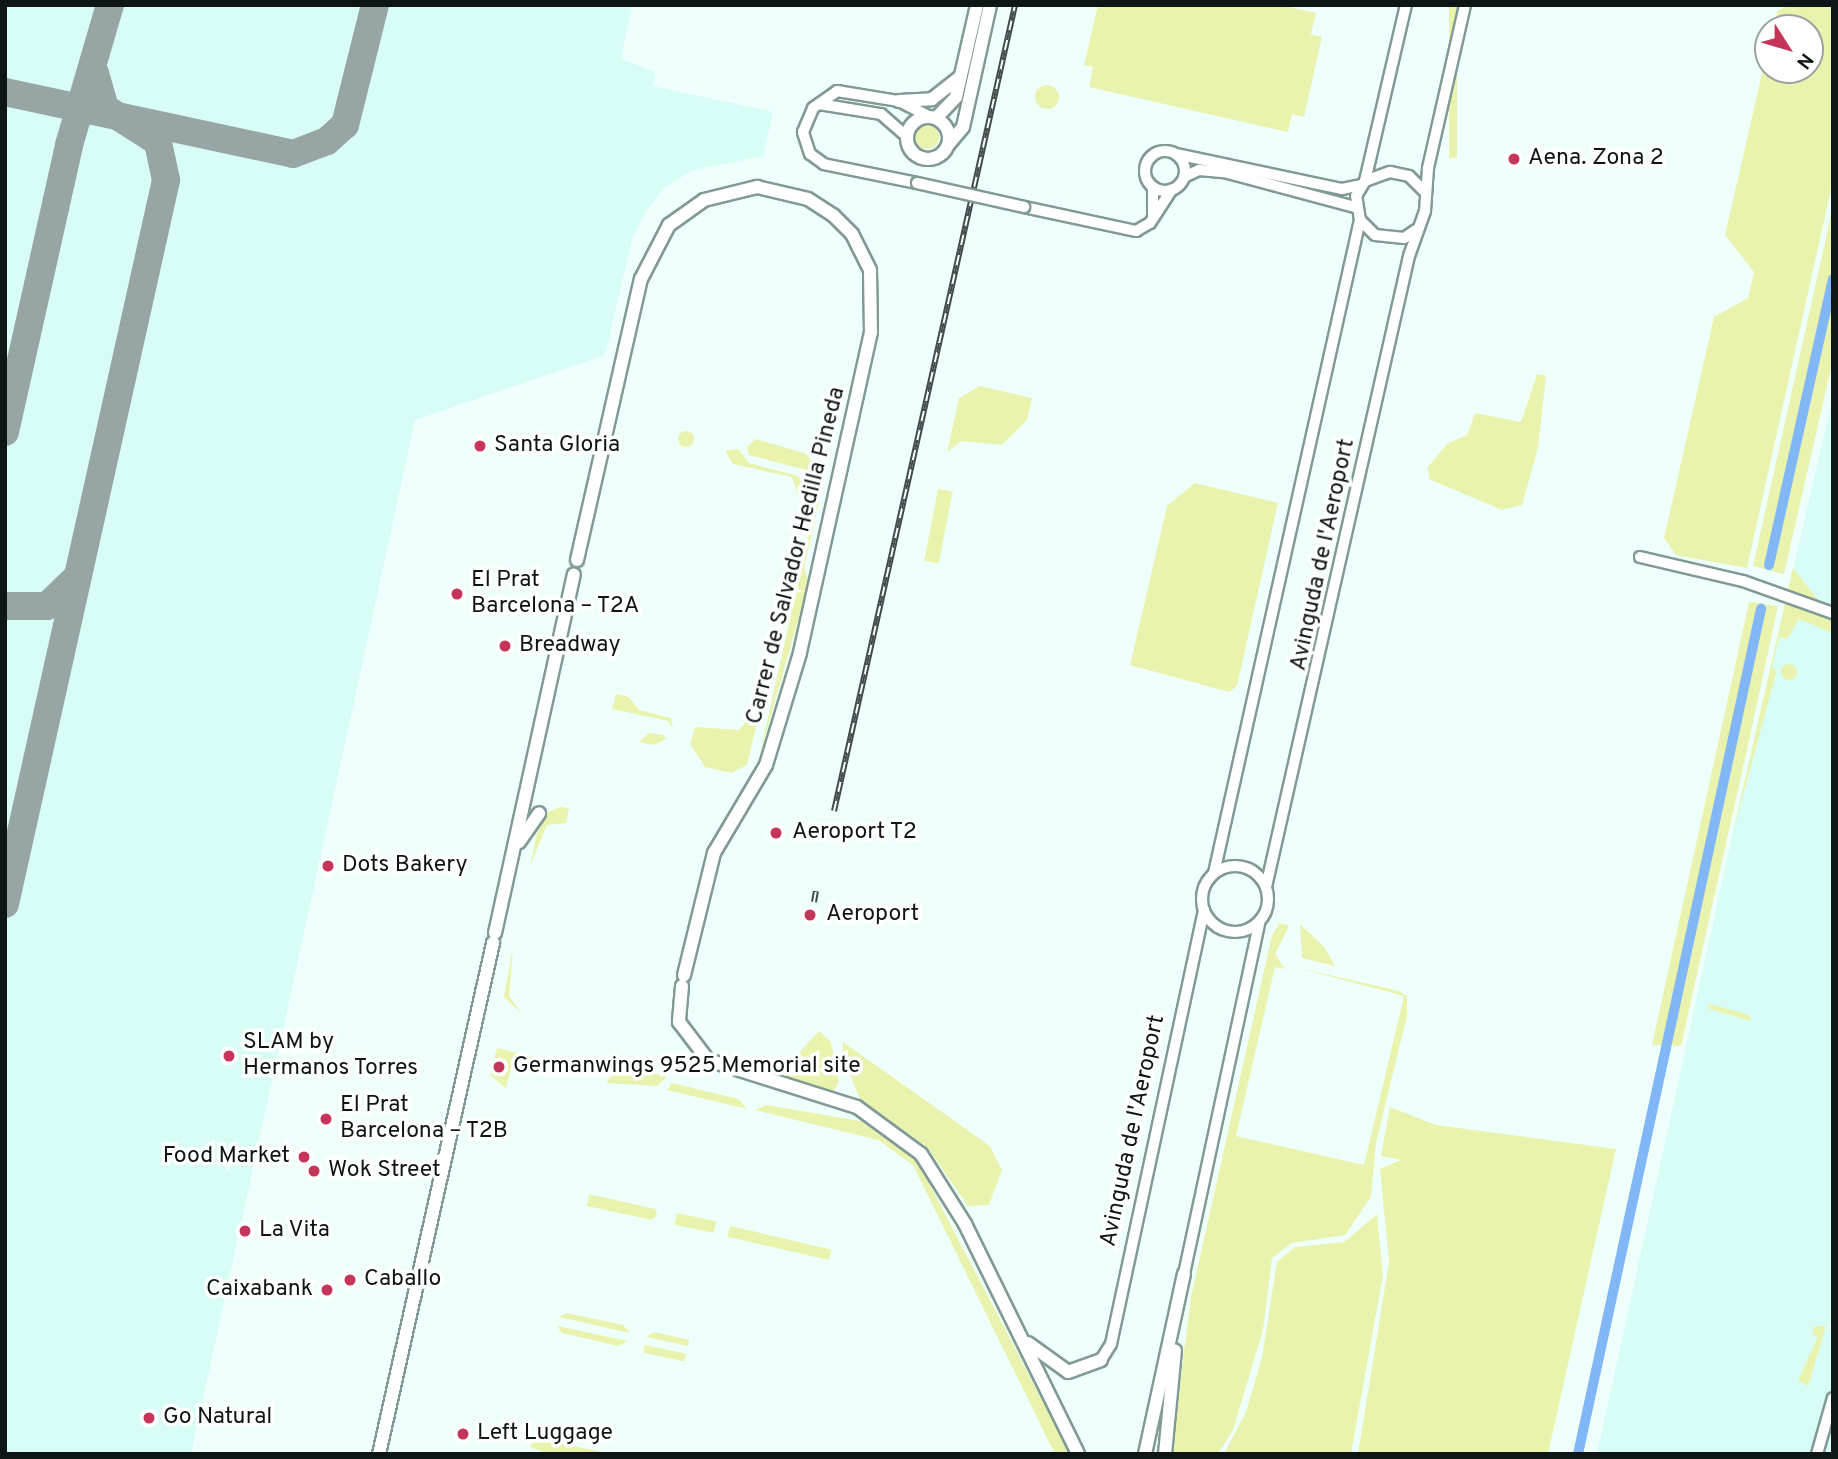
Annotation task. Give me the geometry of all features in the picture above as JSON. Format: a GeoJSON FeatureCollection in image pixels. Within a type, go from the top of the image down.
{"type":"FeatureCollection","features":[{"type":"Feature","properties":{"kind":"main road"},"geometry":{"type":"LineString","coordinates":[[977,5],[953,105],[932,117],[913,123],[907,137],[922,159],[935,158],[963,127],[990,5]]}},
{"type":"Feature","properties":{"kind":"main road"},"geometry":{"type":"LineString","coordinates":[[899,101],[932,99],[961,77]]}},
{"type":"Feature","properties":{"kind":"main road"},"geometry":{"type":"LineString","coordinates":[[932,117],[949,131],[948,145]]}},
{"type":"Feature","properties":{"kind":"main road","name":"Carrer de Salvador Hedilla Pineda"},"geometry":{"type":"LineString","coordinates":[[577,560],[649,258],[668,225],[704,200],[744,188],[789,192],[833,215],[858,244],[874,284],[870,338],[800,653],[766,765],[714,853],[683,980],[679,1022],[708,1060],[858,1107],[921,1154],[965,1224],[1078,1454]]}},
{"type":"Feature","properties":{"kind":"main road"},"geometry":{"type":"LineString","coordinates":[[379,1454],[574,575]]}},
{"type":"Feature","properties":{"kind":"main road"},"geometry":{"type":"LineString","coordinates":[[515,848],[539,813]]}},
{"type":"Feature","properties":{"kind":"main road"},"geometry":{"type":"LineString","coordinates":[[1145,1454],[1184,1274]]}},
{"type":"Feature","properties":{"kind":"main road"},"geometry":{"type":"LineString","coordinates":[[1165,1454],[1184,1274]]}},
{"type":"Feature","properties":{"kind":"main road"},"geometry":{"type":"LineString","coordinates":[[1017,1332],[1060,1370],[1083,1371],[1101,1360]]}},
{"type":"Feature","properties":{"kind":"street"},"geometry":{"type":"LineString","coordinates":[[1406,5],[1355,207],[1360,220],[1387,237],[1416,229]]}},
{"type":"Feature","properties":{"kind":"street","name":"Avinguda de l'Aeroport"},"geometry":{"type":"LineString","coordinates":[[1184,1274],[1259,923],[1269,907],[1266,887],[1425,192],[1465,5]]}},
{"type":"Feature","properties":{"kind":"street"},"geometry":{"type":"LineString","coordinates":[[932,117],[899,101],[848,90],[818,104],[805,124],[804,141],[817,160],[1128,231],[1152,220],[1172,189],[1184,177],[1199,170],[1224,172],[1355,207]]}},
{"type":"Feature","properties":{"kind":"street"},"geometry":{"type":"LineString","coordinates":[[818,104],[881,114],[907,137]]}},
{"type":"Feature","properties":{"kind":"street"},"geometry":{"type":"LineString","coordinates":[[1152,220],[1153,187],[1145,174],[1149,158],[1164,151],[1342,188],[1402,173],[1425,192]]}},
{"type":"Feature","properties":{"kind":"street"},"geometry":{"type":"LineString","coordinates":[[1176,154],[1184,177]]}},
{"type":"Feature","properties":{"kind":"street"},"geometry":{"type":"LineString","coordinates":[[1153,187],[1172,189]]}},
{"type":"Feature","properties":{"kind":"street","name":"Avinguda de l'Aeroport"},"geometry":{"type":"LineString","coordinates":[[1101,1360],[1111,1344],[1204,909],[1201,890],[1214,873],[1360,220]]}},
{"type":"Feature","properties":{"kind":"street"},"geometry":{"type":"LineString","coordinates":[[1640,557],[1743,582],[1833,614]]}},
{"type":"Feature","properties":{"kind":"street"},"geometry":{"type":"LineString","coordinates":[[1214,873],[1243,868],[1266,887]]}},
{"type":"Feature","properties":{"kind":"street"},"geometry":{"type":"LineString","coordinates":[[1204,909],[1227,929],[1259,923]]}},
{"type":"Feature","properties":{"kind":"street"},"geometry":{"type":"LineString","coordinates":[[1816,1454],[1833,1398]]}},
{"type":"Feature","properties":{"kind":"shaded area"},"geometry":{"type":"Polygon","coordinates":[[[5,5],[632,5],[621,59],[655,72],[653,86],[773,112],[763,156],[693,170],[664,188],[646,211],[632,239],[605,355],[415,420],[191,1454],[5,1454],[5,5]]]}},
{"type":"Feature","properties":{"kind":"shaded area"},"geometry":{"type":"Polygon","coordinates":[[[1833,396],[1833,1454],[1597,1454],[1733,832],[1833,396]]]}},
{"type":"Feature","properties":{"kind":"green space"},"geometry":{"type":"Polygon","coordinates":[[[1098,5],[1280,5],[1316,13],[1311,34],[1322,37],[1304,117],[1292,114],[1288,132],[1089,87],[1093,67],[1084,65],[1098,5]]]}},
{"type":"Feature","properties":{"kind":"green space"},"geometry":{"type":"Polygon","coordinates":[[[1449,5],[1457,5],[1457,158],[1449,158],[1449,5]]]}},
{"type":"Feature","properties":{"kind":"green space"},"geometry":{"type":"Polygon","coordinates":[[[1792,5],[1833,5],[1833,180],[1747,568],[1676,555],[1664,538],[1714,317],[1748,298],[1754,272],[1725,235],[1760,84],[1824,84],[1824,14],[1777,14],[1778,10],[1792,5]]]}},
{"type":"Feature","properties":{"kind":"green space"},"geometry":{"type":"Polygon","coordinates":[[[1047,85],[1058,92],[1059,97],[1052,108],[1047,109],[1036,102],[1035,97],[1042,86],[1047,85]]]}},
{"type":"Feature","properties":{"kind":"green space"},"geometry":{"type":"Polygon","coordinates":[[[927,125],[938,132],[939,137],[932,148],[927,149],[916,142],[915,137],[922,126],[927,125]]]}},
{"type":"Feature","properties":{"kind":"green space"},"geometry":{"type":"Polygon","coordinates":[[[1833,206],[1833,360],[1784,574],[1753,566],[1833,206]]]}},
{"type":"Feature","properties":{"kind":"green space"},"geometry":{"type":"Polygon","coordinates":[[[1537,374],[1546,376],[1538,448],[1522,505],[1502,510],[1429,479],[1428,467],[1447,444],[1467,435],[1475,413],[1521,422],[1537,374]]]}},
{"type":"Feature","properties":{"kind":"green space"},"geometry":{"type":"Polygon","coordinates":[[[980,386],[1032,398],[1027,420],[1002,445],[961,441],[947,452],[959,398],[980,386]]]}},
{"type":"Feature","properties":{"kind":"green space"},"geometry":{"type":"Polygon","coordinates":[[[683,431],[689,431],[694,439],[692,445],[683,447],[678,442],[678,436],[683,431]]]}},
{"type":"Feature","properties":{"kind":"green space"},"geometry":{"type":"Polygon","coordinates":[[[756,439],[807,454],[823,484],[804,569],[809,581],[759,758],[817,498],[814,480],[802,469],[749,455],[747,447],[756,439]]]}},
{"type":"Feature","properties":{"kind":"green space"},"geometry":{"type":"Polygon","coordinates":[[[738,449],[749,463],[798,476],[809,494],[798,495],[792,477],[733,464],[725,451],[738,449]]]}},
{"type":"Feature","properties":{"kind":"green space"},"geometry":{"type":"Polygon","coordinates":[[[1195,483],[1278,503],[1237,686],[1229,692],[1130,665],[1167,506],[1195,483]]]}},
{"type":"Feature","properties":{"kind":"green space"},"geometry":{"type":"Polygon","coordinates":[[[938,489],[953,492],[939,564],[924,561],[938,489]]]}},
{"type":"Feature","properties":{"kind":"green space"},"geometry":{"type":"Polygon","coordinates":[[[1793,568],[1833,619],[1833,633],[1799,619],[1787,639],[1779,637],[1772,668],[1777,670],[1733,832],[1793,568]]]}},
{"type":"Feature","properties":{"kind":"green space"},"geometry":{"type":"Polygon","coordinates":[[[1749,602],[1778,606],[1750,736],[1681,1046],[1652,1045],[1749,602]]]}},
{"type":"Feature","properties":{"kind":"green space"},"geometry":{"type":"Polygon","coordinates":[[[1789,664],[1795,666],[1795,678],[1789,680],[1783,678],[1781,672],[1783,666],[1789,664]]]}},
{"type":"Feature","properties":{"kind":"green space"},"geometry":{"type":"Polygon","coordinates":[[[616,694],[629,697],[639,710],[671,718],[673,729],[668,721],[612,709],[616,694]]]}},
{"type":"Feature","properties":{"kind":"green space"},"geometry":{"type":"Polygon","coordinates":[[[746,721],[756,727],[747,765],[731,773],[705,767],[690,744],[695,727],[739,730],[746,721]]]}},
{"type":"Feature","properties":{"kind":"green space"},"geometry":{"type":"Polygon","coordinates":[[[649,733],[663,735],[666,739],[654,745],[639,742],[649,733]]]}},
{"type":"Feature","properties":{"kind":"green space"},"geometry":{"type":"Polygon","coordinates":[[[560,807],[569,808],[566,823],[547,825],[530,866],[541,815],[560,807]]]}},
{"type":"Feature","properties":{"kind":"green space"},"geometry":{"type":"Polygon","coordinates":[[[1280,923],[1289,926],[1275,954],[1285,969],[1275,967],[1236,1136],[1364,1165],[1404,996],[1298,968],[1399,991],[1407,996],[1407,1016],[1376,1143],[1371,1197],[1345,1235],[1292,1243],[1272,1258],[1263,1330],[1233,1430],[1219,1452],[1171,1454],[1191,1297],[1272,935],[1280,923]]]}},
{"type":"Feature","properties":{"kind":"green space"},"geometry":{"type":"Polygon","coordinates":[[[1300,924],[1325,948],[1335,966],[1302,958],[1300,924]]]}},
{"type":"Feature","properties":{"kind":"green space"},"geometry":{"type":"Polygon","coordinates":[[[513,947],[509,996],[521,1013],[504,997],[513,947]]]}},
{"type":"Feature","properties":{"kind":"green space"},"geometry":{"type":"Polygon","coordinates":[[[1710,1004],[1749,1015],[1751,1021],[1707,1008],[1710,1004]]]}},
{"type":"Feature","properties":{"kind":"green space"},"geometry":{"type":"Polygon","coordinates":[[[819,1031],[831,1042],[839,1082],[834,1091],[778,1076],[819,1031]]]}},
{"type":"Feature","properties":{"kind":"green space"},"geometry":{"type":"Polygon","coordinates":[[[843,1042],[990,1146],[1002,1170],[989,1205],[968,1206],[927,1147],[860,1099],[843,1057],[843,1042]]]}},
{"type":"Feature","properties":{"kind":"green space"},"geometry":{"type":"Polygon","coordinates":[[[497,1048],[568,1065],[569,1069],[514,1056],[506,1088],[490,1075],[497,1048]]]}},
{"type":"Feature","properties":{"kind":"green space"},"geometry":{"type":"Polygon","coordinates":[[[624,1060],[646,1065],[645,1071],[667,1077],[657,1086],[606,1083],[624,1060]]]}},
{"type":"Feature","properties":{"kind":"green space"},"geometry":{"type":"Polygon","coordinates":[[[672,1083],[739,1099],[747,1109],[667,1090],[672,1083]]]}},
{"type":"Feature","properties":{"kind":"green space"},"geometry":{"type":"Polygon","coordinates":[[[766,1105],[866,1122],[918,1162],[1070,1454],[1055,1454],[913,1165],[878,1140],[755,1110],[766,1105]]]}},
{"type":"Feature","properties":{"kind":"green space"},"geometry":{"type":"Polygon","coordinates":[[[1390,1107],[1436,1125],[1616,1149],[1548,1454],[1358,1454],[1389,1262],[1380,1169],[1401,1160],[1381,1156],[1390,1107]]]}},
{"type":"Feature","properties":{"kind":"green space"},"geometry":{"type":"Polygon","coordinates":[[[589,1194],[655,1209],[657,1215],[652,1220],[587,1206],[589,1194]]]}},
{"type":"Feature","properties":{"kind":"green space"},"geometry":{"type":"Polygon","coordinates":[[[677,1213],[716,1221],[714,1233],[675,1225],[677,1213]]]}},
{"type":"Feature","properties":{"kind":"green space"},"geometry":{"type":"Polygon","coordinates":[[[1377,1214],[1383,1275],[1351,1454],[1224,1454],[1246,1412],[1262,1357],[1277,1262],[1295,1247],[1344,1242],[1377,1214]]]}},
{"type":"Feature","properties":{"kind":"green space"},"geometry":{"type":"Polygon","coordinates":[[[730,1226],[831,1249],[829,1260],[728,1237],[730,1226]]]}},
{"type":"Feature","properties":{"kind":"green space"},"geometry":{"type":"Polygon","coordinates":[[[567,1313],[623,1325],[630,1333],[559,1317],[567,1313]]]}},
{"type":"Feature","properties":{"kind":"green space"},"geometry":{"type":"Polygon","coordinates":[[[557,1326],[628,1341],[618,1346],[562,1333],[557,1326]]]}},
{"type":"Feature","properties":{"kind":"green space"},"geometry":{"type":"Polygon","coordinates":[[[1815,1326],[1826,1326],[1808,1386],[1798,1380],[1818,1337],[1812,1334],[1815,1326]]]}},
{"type":"Feature","properties":{"kind":"green space"},"geometry":{"type":"Polygon","coordinates":[[[654,1332],[689,1340],[688,1346],[646,1337],[654,1332]]]}},
{"type":"Feature","properties":{"kind":"green space"},"geometry":{"type":"Polygon","coordinates":[[[645,1345],[686,1354],[684,1362],[643,1353],[645,1345]]]}},
{"type":"Feature","properties":{"kind":"green space"},"geometry":{"type":"Polygon","coordinates":[[[535,1438],[607,1453],[549,1454],[530,1447],[535,1438]]]}},
{"type":"Feature","properties":{"kind":"waterway"},"geometry":{"type":"LineString","coordinates":[[1769,565],[1833,279]]}},
{"type":"Feature","properties":{"kind":"waterway"},"geometry":{"type":"LineString","coordinates":[[1578,1454],[1761,609]]}},
{"type":"Feature","properties":{"kind":"taxiway"},"geometry":{"type":"LineString","coordinates":[[5,432],[69,145],[110,5]]}},
{"type":"Feature","properties":{"kind":"taxiway"},"geometry":{"type":"LineString","coordinates":[[5,92],[293,154],[327,141],[345,125],[375,5]]}},
{"type":"Feature","properties":{"kind":"taxiway"},"geometry":{"type":"LineString","coordinates":[[5,904],[166,180],[158,142],[105,108],[95,73]]}},
{"type":"Feature","properties":{"kind":"taxiway"},"geometry":{"type":"LineString","coordinates":[[5,606],[47,606],[77,577]]}},
{"type":"Feature","properties":{"kind":"railway"},"geometry":{"type":"LineString","coordinates":[[834,811],[1015,5]]}},
{"type":"Feature","properties":{"kind":"railway"},"geometry":{"type":"LineString","coordinates":[[814,902],[816,891]]}},
{"type":"Feature","properties":{"kind":"place","name":"Aena. Zona 2"},"geometry":{"type":"Point","coordinates":[1514,159]}},
{"type":"Feature","properties":{"kind":"place","name":"Santa Gloria"},"geometry":{"type":"Point","coordinates":[480,446]}},
{"type":"Feature","properties":{"kind":"place","name":"El Prat Barcelona – T2A"},"geometry":{"type":"Point","coordinates":[457,594]}},
{"type":"Feature","properties":{"kind":"place","name":"Breadway"},"geometry":{"type":"Point","coordinates":[505,646]}},
{"type":"Feature","properties":{"kind":"place","name":"Aeroport T2"},"geometry":{"type":"Point","coordinates":[776,833]}},
{"type":"Feature","properties":{"kind":"place","name":"Dots Bakery"},"geometry":{"type":"Point","coordinates":[328,866]}},
{"type":"Feature","properties":{"kind":"place","name":"Aeroport"},"geometry":{"type":"Point","coordinates":[810,915]}},
{"type":"Feature","properties":{"kind":"place","name":"SLAM by Hermanos Torres"},"geometry":{"type":"Point","coordinates":[229,1056]}},
{"type":"Feature","properties":{"kind":"place","name":"Germanwings 9525 Memorial site"},"geometry":{"type":"Point","coordinates":[499,1067]}},
{"type":"Feature","properties":{"kind":"place","name":"El Prat Barcelona – T2B"},"geometry":{"type":"Point","coordinates":[326,1119]}},
{"type":"Feature","properties":{"kind":"place","name":"Food Market"},"geometry":{"type":"Point","coordinates":[304,1157]}},
{"type":"Feature","properties":{"kind":"place","name":"Wok Street"},"geometry":{"type":"Point","coordinates":[314,1171]}},
{"type":"Feature","properties":{"kind":"place","name":"La Vita"},"geometry":{"type":"Point","coordinates":[245,1231]}},
{"type":"Feature","properties":{"kind":"place","name":"Caballo"},"geometry":{"type":"Point","coordinates":[350,1280]}},
{"type":"Feature","properties":{"kind":"place","name":"Caixabank"},"geometry":{"type":"Point","coordinates":[327,1290]}},
{"type":"Feature","properties":{"kind":"place","name":"Go Natural"},"geometry":{"type":"Point","coordinates":[149,1418]}},
{"type":"Feature","properties":{"kind":"place","name":"Left Luggage"},"geometry":{"type":"Point","coordinates":[463,1434]}}]}
